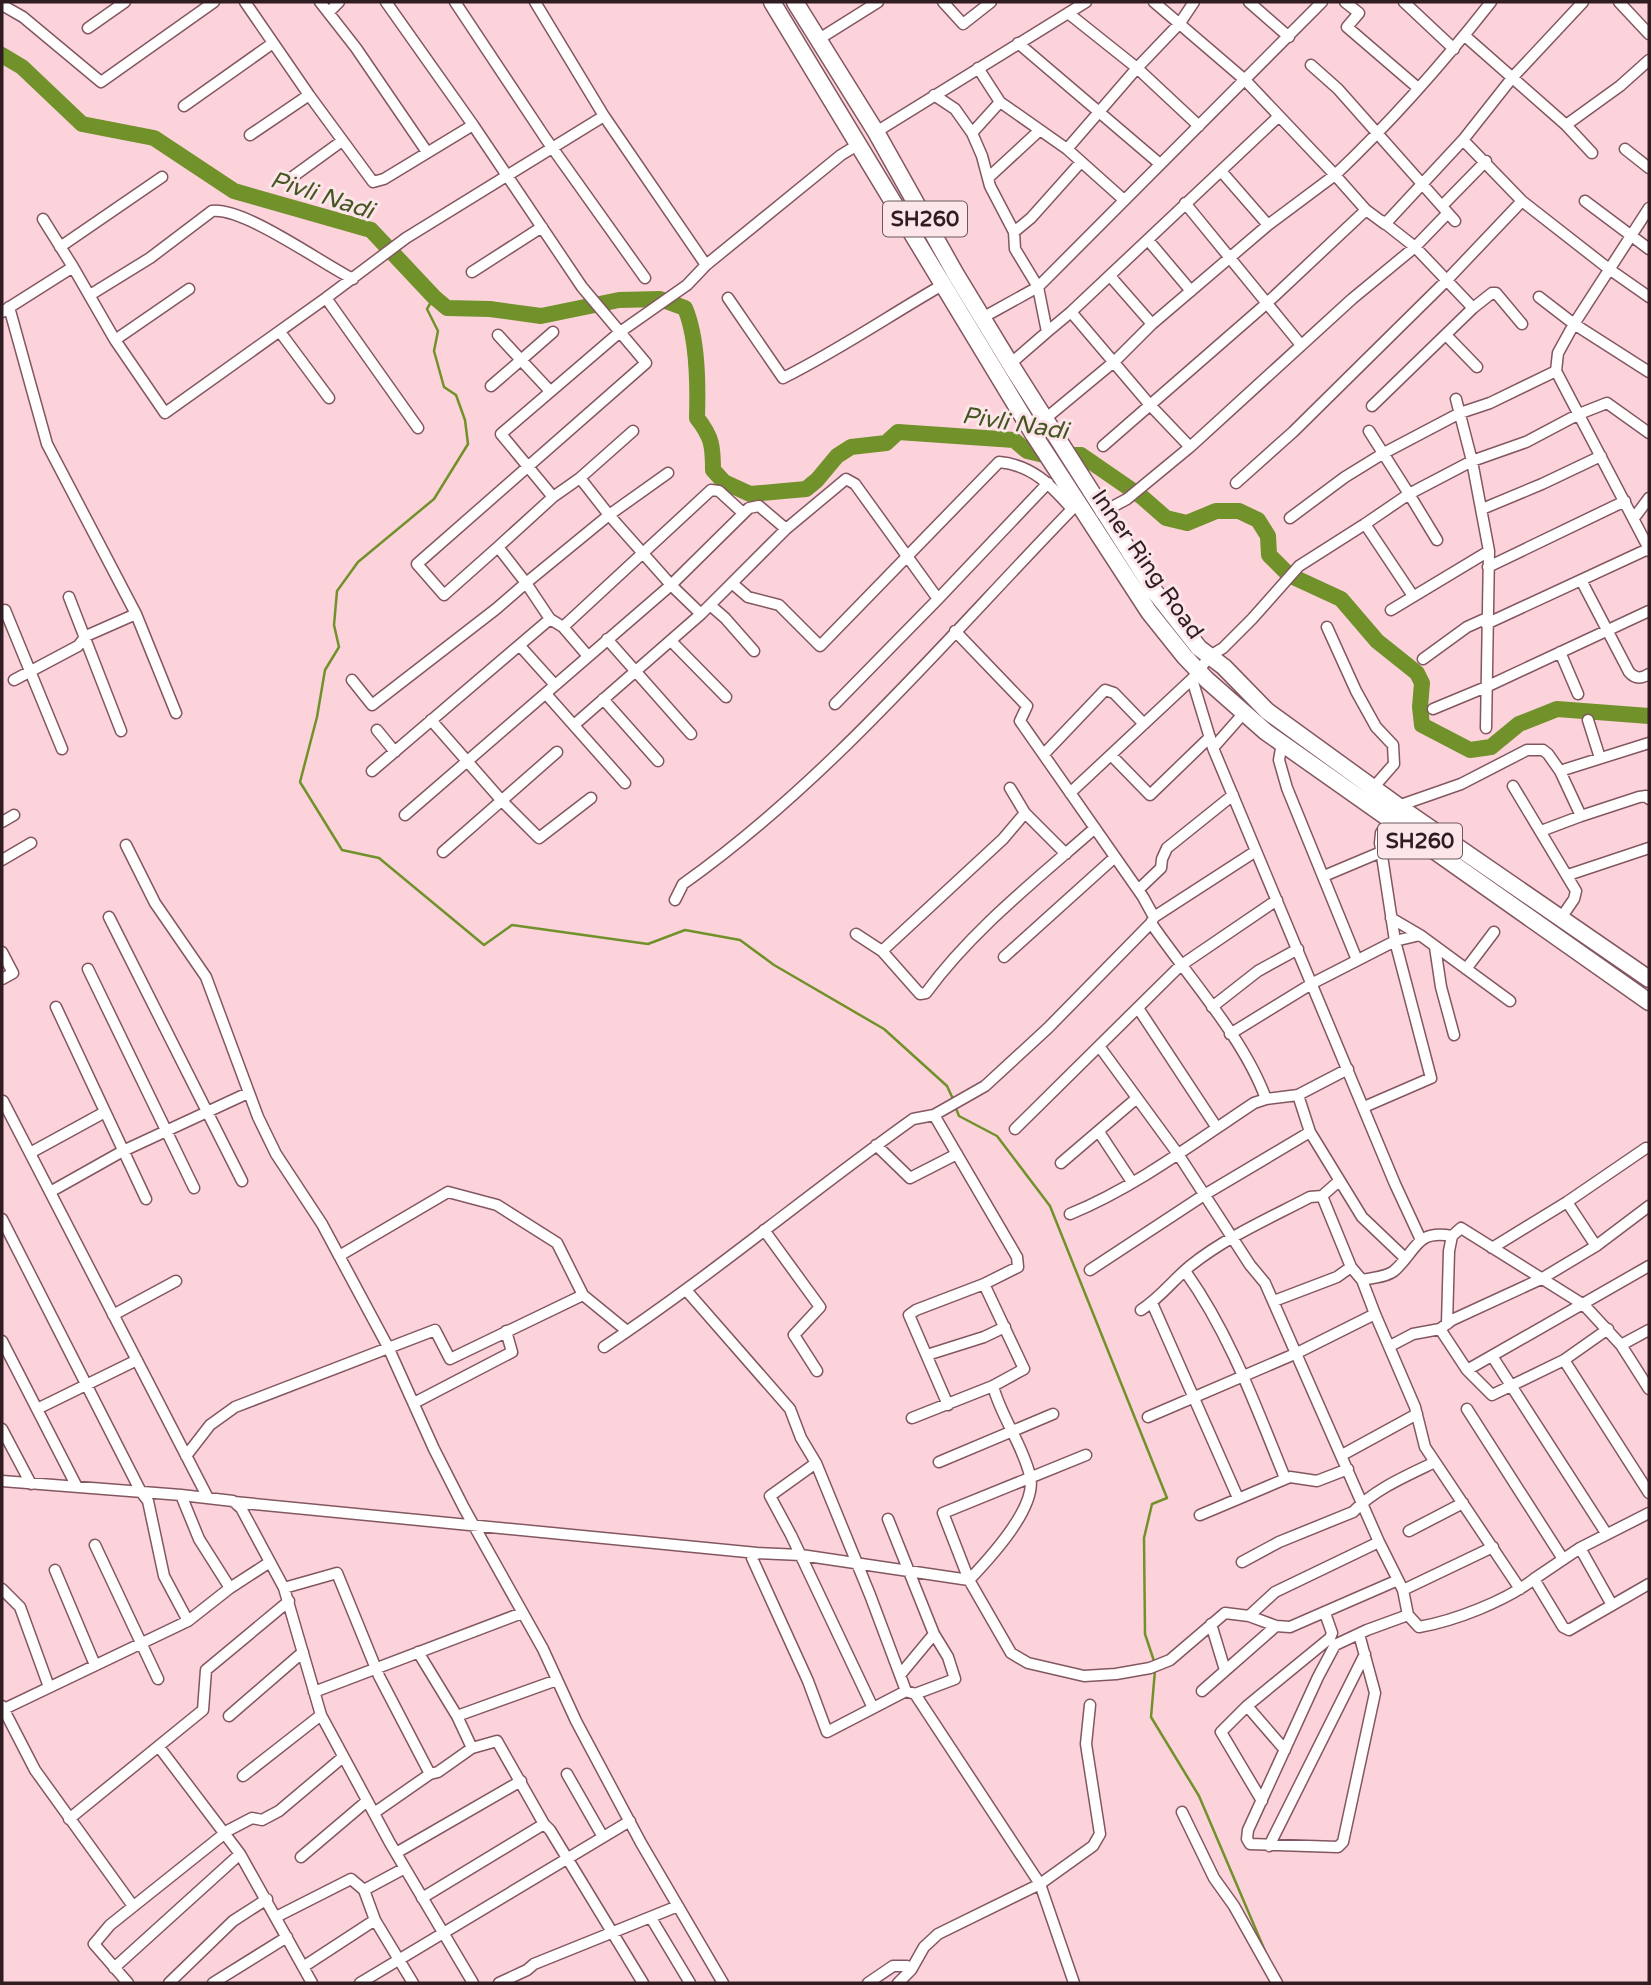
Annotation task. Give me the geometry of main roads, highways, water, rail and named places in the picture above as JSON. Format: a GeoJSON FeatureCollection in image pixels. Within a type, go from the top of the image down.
{"type":"FeatureCollection","features":[{"type":"Feature","properties":{"kind":"highway","name":"Inner Ring Road"},"geometry":{"type":"LineString","coordinates":[[772,2],[1034,435],[1053,478],[1075,506],[1096,516],[1199,648],[1224,667],[1266,711],[1373,788],[1394,812],[1649,1002]]}},
{"type":"Feature","properties":{"kind":"highway","name":"Inner Ring Road"},"geometry":{"type":"LineString","coordinates":[[795,2],[876,132],[982,318],[1076,469],[1096,516],[1149,612],[1195,675],[1282,743],[1561,918],[1649,979]]}},
{"type":"Feature","properties":{"kind":"waterway","name":"Pivli Nadi"},"geometry":{"type":"LineString","coordinates":[[2,55],[22,67],[82,124],[154,138],[234,191],[371,230],[447,308],[490,309],[541,316],[619,300],[660,299],[685,308],[695,348],[697,418],[711,442],[713,470],[724,482],[750,494],[806,489],[837,456],[851,447],[886,443],[898,432],[1014,440],[1027,451],[1044,455],[1081,455],[1142,497],[1166,518],[1187,523],[1216,511],[1239,511],[1258,520],[1268,536],[1269,555],[1289,575],[1341,599],[1377,641],[1417,673],[1422,683],[1422,725],[1470,750],[1491,747],[1519,724],[1557,709],[1649,716]]}},
{"type":"Feature","properties":{"kind":"waterway"},"geometry":{"type":"LineString","coordinates":[[434,297],[427,309],[438,331],[434,351],[444,387],[456,395],[465,420],[468,444],[434,499],[358,562],[337,591],[334,625],[339,647],[325,670],[317,717],[300,782],[342,850],[379,858],[484,945],[512,925],[648,944],[685,930],[740,940],[774,965],[884,1029],[947,1086],[953,1099]]}},
{"type":"Feature","properties":{"kind":"waterway"},"geometry":{"type":"LineString","coordinates":[[955,1106],[959,1116],[997,1136],[1050,1206],[1167,1498],[1152,1504],[1144,1538],[1145,1634],[1155,1664]]}},
{"type":"Feature","properties":{"kind":"waterway"},"geometry":{"type":"LineString","coordinates":[[1155,1670],[1151,1717],[1199,1796],[1268,1958]]}}]}
